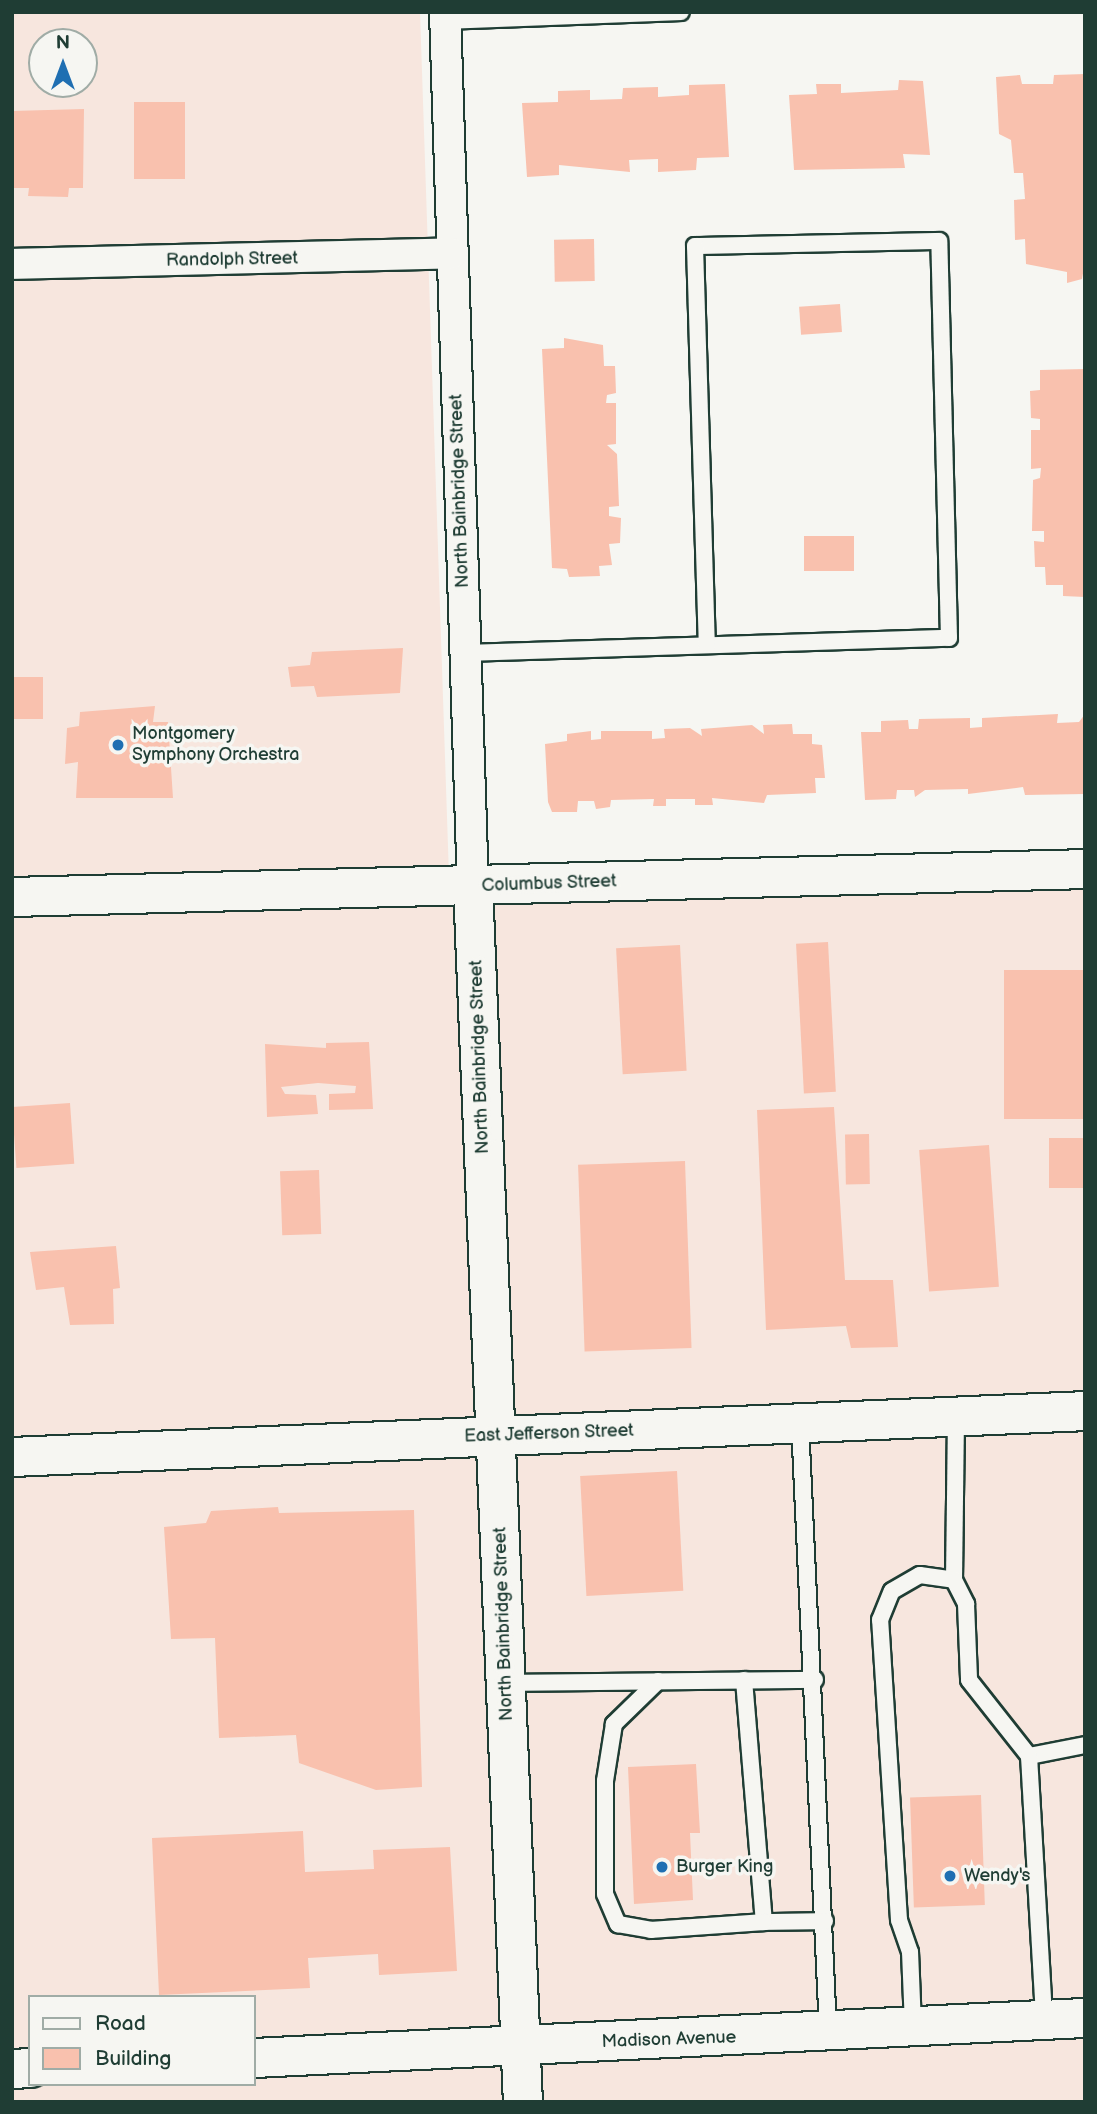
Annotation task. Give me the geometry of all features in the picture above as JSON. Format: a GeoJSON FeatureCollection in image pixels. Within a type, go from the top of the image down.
{"type":"FeatureCollection","features":[{"type":"Feature","properties":{"kind":"main road","name":"Columbus Street"},"geometry":{"type":"LineString","coordinates":[[12,897],[1085,869]]}},
{"type":"Feature","properties":{"kind":"main road","name":"North Bainbridge Street"},"geometry":{"type":"LineString","coordinates":[[473,886],[523,2102]]}},
{"type":"Feature","properties":{"kind":"main road","name":"East Jefferson Street"},"geometry":{"type":"LineString","coordinates":[[12,1457],[1085,1411]]}},
{"type":"Feature","properties":{"kind":"main road","name":"Madison Avenue"},"geometry":{"type":"LineString","coordinates":[[256,2058],[828,2033],[1085,2018]]}},
{"type":"Feature","properties":{"kind":"street","name":"North Bainbridge Street"},"geometry":{"type":"LineString","coordinates":[[445,17],[473,886]]}},
{"type":"Feature","properties":{"kind":"street","name":"Randolph Street"},"geometry":{"type":"LineString","coordinates":[[12,264],[452,253]]}},
{"type":"Feature","properties":{"kind":"lane"},"geometry":{"type":"LineString","coordinates":[[445,17],[681,12]]}},
{"type":"Feature","properties":{"kind":"lane"},"geometry":{"type":"LineString","coordinates":[[465,653],[949,638],[939,241],[695,246],[707,645]]}},
{"type":"Feature","properties":{"kind":"lane"},"geometry":{"type":"LineString","coordinates":[[956,1417],[954,1580],[966,1604],[969,1680],[1029,1756],[1044,2020]]}},
{"type":"Feature","properties":{"kind":"lane"},"geometry":{"type":"LineString","coordinates":[[800,1423],[815,1680],[828,2033]]}},
{"type":"Feature","properties":{"kind":"lane"},"geometry":{"type":"LineString","coordinates":[[913,2028],[910,1952],[899,1920],[880,1619],[892,1591],[920,1576],[954,1580]]}},
{"type":"Feature","properties":{"kind":"lane"},"geometry":{"type":"LineString","coordinates":[[744,1680],[764,1922]]}},
{"type":"Feature","properties":{"kind":"lane"},"geometry":{"type":"LineString","coordinates":[[506,1684],[815,1680]]}},
{"type":"Feature","properties":{"kind":"lane"},"geometry":{"type":"LineString","coordinates":[[658,1681],[614,1724],[605,1782],[605,1869],[618,1924],[651,1930],[764,1922],[825,1921]]}},
{"type":"Feature","properties":{"kind":"lane"},"geometry":{"type":"LineString","coordinates":[[1029,1756],[1085,1745]]}},
{"type":"Feature","properties":{"kind":"shaded area"},"geometry":{"type":"Polygon","coordinates":[[[12,12],[420,12],[450,906],[1085,889],[1085,2102],[12,2102],[12,12]]]}},
{"type":"Feature","properties":{"kind":"building"},"geometry":{"type":"Polygon","coordinates":[[[1085,74],[1085,262],[1082,279],[1067,283],[1067,272],[1026,264],[1025,239],[1015,240],[1014,200],[1025,199],[1023,173],[1014,173],[1011,140],[999,134],[996,77],[1020,75],[1022,84],[1053,84],[1054,75],[1085,74]]]}},
{"type":"Feature","properties":{"kind":"building"},"geometry":{"type":"Polygon","coordinates":[[[899,80],[923,81],[930,155],[903,154],[905,168],[794,170],[789,95],[817,94],[816,84],[841,84],[841,93],[898,90],[899,80]]]}},
{"type":"Feature","properties":{"kind":"building"},"geometry":{"type":"Polygon","coordinates":[[[725,84],[729,157],[697,158],[696,170],[658,172],[658,159],[629,160],[630,172],[559,165],[559,175],[527,177],[522,103],[558,102],[558,91],[590,90],[590,100],[622,99],[623,88],[658,87],[658,97],[689,95],[689,85],[725,84]]]}},
{"type":"Feature","properties":{"kind":"building"},"geometry":{"type":"Polygon","coordinates":[[[134,102],[185,102],[185,179],[134,179],[134,102]]]}},
{"type":"Feature","properties":{"kind":"building"},"geometry":{"type":"Polygon","coordinates":[[[84,109],[83,188],[69,188],[68,197],[28,196],[29,188],[12,188],[12,111],[84,109]]]}},
{"type":"Feature","properties":{"kind":"building"},"geometry":{"type":"Polygon","coordinates":[[[594,239],[595,281],[555,282],[554,240],[594,239]]]}},
{"type":"Feature","properties":{"kind":"building"},"geometry":{"type":"Polygon","coordinates":[[[840,304],[842,332],[801,335],[799,307],[840,304]]]}},
{"type":"Feature","properties":{"kind":"building"},"geometry":{"type":"Polygon","coordinates":[[[564,338],[603,345],[604,366],[615,366],[616,393],[607,395],[606,403],[616,403],[616,444],[607,445],[617,454],[619,506],[609,507],[609,516],[621,518],[620,543],[609,544],[612,565],[599,566],[600,576],[569,577],[567,569],[552,568],[542,349],[564,348],[564,338]]]}},
{"type":"Feature","properties":{"kind":"building"},"geometry":{"type":"Polygon","coordinates":[[[1085,369],[1085,597],[1063,596],[1063,585],[1046,585],[1045,567],[1035,567],[1034,541],[1044,542],[1044,531],[1032,531],[1033,480],[1040,478],[1041,468],[1031,469],[1031,430],[1040,430],[1040,419],[1031,418],[1030,391],[1040,390],[1040,370],[1085,369]]]}},
{"type":"Feature","properties":{"kind":"building"},"geometry":{"type":"Polygon","coordinates":[[[804,536],[854,536],[854,571],[804,571],[804,536]]]}},
{"type":"Feature","properties":{"kind":"building"},"geometry":{"type":"Polygon","coordinates":[[[403,648],[400,693],[317,697],[314,686],[291,687],[288,667],[310,665],[312,652],[403,648]]]}},
{"type":"Feature","properties":{"kind":"building"},"geometry":{"type":"Polygon","coordinates":[[[12,677],[43,677],[43,719],[12,719],[12,677]]]}},
{"type":"Feature","properties":{"kind":"building","name":"Montgomery Symphony Orchestra"},"geometry":{"type":"Polygon","coordinates":[[[155,706],[153,722],[168,722],[173,798],[76,798],[78,762],[65,764],[67,728],[79,726],[80,712],[155,706]]]}},
{"type":"Feature","properties":{"kind":"building"},"geometry":{"type":"Polygon","coordinates":[[[1058,714],[1057,723],[1079,722],[1085,714],[1085,794],[1025,795],[1023,787],[968,794],[968,789],[925,790],[915,797],[914,790],[897,790],[896,799],[865,800],[861,732],[881,732],[881,721],[908,720],[909,729],[918,729],[919,719],[970,718],[970,728],[982,727],[982,718],[1058,714]]]}},
{"type":"Feature","properties":{"kind":"building"},"geometry":{"type":"Polygon","coordinates":[[[792,724],[793,734],[812,734],[812,744],[822,745],[825,778],[815,778],[816,793],[767,795],[764,803],[712,798],[713,805],[695,805],[695,799],[666,799],[666,806],[653,806],[654,799],[611,800],[610,807],[596,809],[594,801],[578,801],[577,812],[552,812],[548,802],[545,744],[567,741],[567,734],[591,731],[591,740],[601,739],[601,731],[652,731],[652,739],[665,738],[664,729],[690,728],[702,736],[701,729],[752,725],[764,734],[763,725],[792,724]]]}},
{"type":"Feature","properties":{"kind":"building"},"geometry":{"type":"Polygon","coordinates":[[[828,942],[836,1092],[804,1093],[796,944],[828,942]]]}},
{"type":"Feature","properties":{"kind":"building"},"geometry":{"type":"Polygon","coordinates":[[[680,945],[687,1071],[623,1074],[616,948],[680,945]]]}},
{"type":"Feature","properties":{"kind":"building"},"geometry":{"type":"Polygon","coordinates":[[[1004,970],[1085,970],[1085,1119],[1004,1119],[1004,970]]]}},
{"type":"Feature","properties":{"kind":"building"},"geometry":{"type":"Polygon","coordinates":[[[369,1042],[373,1109],[329,1110],[329,1094],[355,1093],[356,1086],[318,1083],[281,1087],[285,1094],[316,1095],[318,1114],[267,1117],[265,1044],[326,1048],[326,1043],[369,1042]]]}},
{"type":"Feature","properties":{"kind":"building"},"geometry":{"type":"Polygon","coordinates":[[[70,1103],[74,1164],[16,1168],[12,1107],[70,1103]]]}},
{"type":"Feature","properties":{"kind":"building"},"geometry":{"type":"Polygon","coordinates":[[[834,1107],[845,1280],[893,1280],[898,1347],[851,1348],[846,1326],[766,1330],[757,1110],[834,1107]]]}},
{"type":"Feature","properties":{"kind":"building"},"geometry":{"type":"Polygon","coordinates":[[[845,1134],[869,1134],[870,1184],[846,1184],[845,1134]]]}},
{"type":"Feature","properties":{"kind":"building"},"geometry":{"type":"Polygon","coordinates":[[[1049,1138],[1085,1138],[1085,1188],[1049,1188],[1049,1138]]]}},
{"type":"Feature","properties":{"kind":"building"},"geometry":{"type":"Polygon","coordinates":[[[989,1145],[999,1287],[929,1292],[919,1150],[989,1145]]]}},
{"type":"Feature","properties":{"kind":"building"},"geometry":{"type":"Polygon","coordinates":[[[685,1161],[692,1348],[585,1352],[578,1165],[685,1161]]]}},
{"type":"Feature","properties":{"kind":"building"},"geometry":{"type":"Polygon","coordinates":[[[319,1170],[321,1234],[282,1235],[280,1171],[319,1170]]]}},
{"type":"Feature","properties":{"kind":"building"},"geometry":{"type":"Polygon","coordinates":[[[116,1246],[120,1288],[113,1289],[114,1324],[70,1325],[64,1287],[36,1290],[30,1252],[116,1246]]]}},
{"type":"Feature","properties":{"kind":"building"},"geometry":{"type":"Polygon","coordinates":[[[677,1471],[683,1591],[586,1596],[580,1476],[677,1471]]]}},
{"type":"Feature","properties":{"kind":"building"},"geometry":{"type":"Polygon","coordinates":[[[278,1507],[279,1513],[414,1510],[422,1787],[376,1790],[299,1763],[296,1735],[219,1738],[215,1638],[171,1639],[164,1527],[206,1523],[211,1511],[278,1507]]]}},
{"type":"Feature","properties":{"kind":"building","name":"Burger King"},"geometry":{"type":"Polygon","coordinates":[[[696,1764],[700,1833],[690,1833],[693,1900],[634,1904],[628,1767],[696,1764]]]}},
{"type":"Feature","properties":{"kind":"building","name":"Wendy's"},"geometry":{"type":"Polygon","coordinates":[[[981,1795],[985,1905],[914,1907],[910,1797],[981,1795]]]}},
{"type":"Feature","properties":{"kind":"building"},"geometry":{"type":"Polygon","coordinates":[[[303,1831],[305,1872],[374,1869],[373,1850],[450,1847],[457,1971],[379,1975],[378,1954],[308,1958],[310,1988],[159,1995],[152,1838],[303,1831]]]}},
{"type":"Feature","properties":{"kind":"place","name":"Montgomery Symphony Orchestra"},"geometry":{"type":"Point","coordinates":[118,745]}},
{"type":"Feature","properties":{"kind":"place","name":"Burger King"},"geometry":{"type":"Point","coordinates":[662,1867]}},
{"type":"Feature","properties":{"kind":"place","name":"Wendy's"},"geometry":{"type":"Point","coordinates":[950,1876]}}]}
